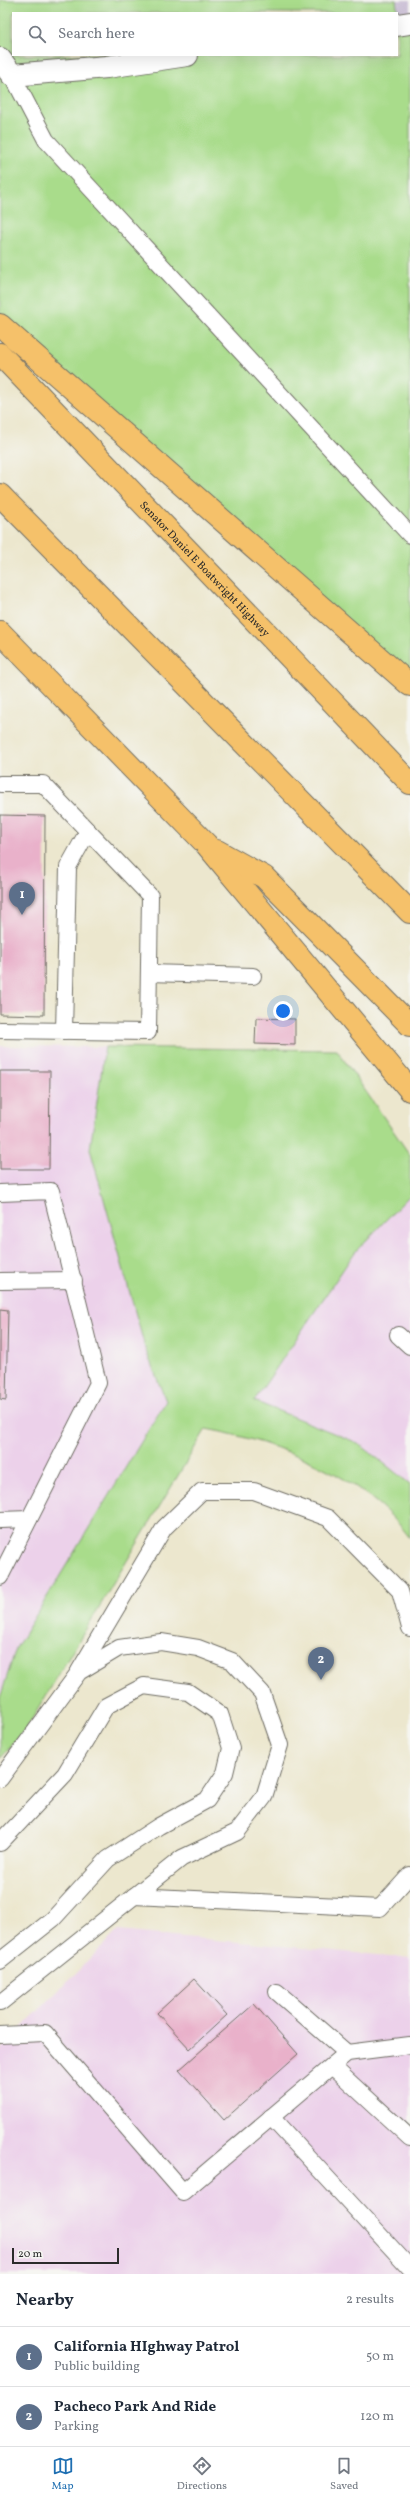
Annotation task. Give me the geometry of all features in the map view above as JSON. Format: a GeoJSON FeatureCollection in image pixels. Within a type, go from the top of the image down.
{"type":"FeatureCollection","features":[{"type":"Feature","properties":{"kind":"highway"},"geometry":{"type":"LineString","coordinates":[[0,325],[410,685]]}},
{"type":"Feature","properties":{"kind":"highway","name":"Senator Daniel E Boatwright Highway"},"geometry":{"type":"LineString","coordinates":[[0,354],[410,783]]}},
{"type":"Feature","properties":{"kind":"highway"},"geometry":{"type":"LineString","coordinates":[[0,495],[410,912]]}},
{"type":"Feature","properties":{"kind":"highway"},"geometry":{"type":"LineString","coordinates":[[0,632],[206,844],[410,1090]]}},
{"type":"Feature","properties":{"kind":"highway"},"geometry":{"type":"LineString","coordinates":[[206,844],[264,877],[410,1025]]}},
{"type":"Feature","properties":{"kind":"street"},"geometry":{"type":"LineString","coordinates":[[398,25],[410,23]]}},
{"type":"Feature","properties":{"kind":"street"},"geometry":{"type":"LineString","coordinates":[[6,67],[107,67],[180,56]]}},
{"type":"Feature","properties":{"kind":"lane"},"geometry":{"type":"LineString","coordinates":[[6,67],[46,140],[410,535]]}},
{"type":"Feature","properties":{"kind":"lane"},"geometry":{"type":"LineString","coordinates":[[0,784],[43,784],[150,896],[148,1032],[0,1030]]}},
{"type":"Feature","properties":{"kind":"lane"},"geometry":{"type":"LineString","coordinates":[[64,1031],[68,867],[88,832]]}},
{"type":"Feature","properties":{"kind":"lane"},"geometry":{"type":"LineString","coordinates":[[149,973],[253,976]]}},
{"type":"Feature","properties":{"kind":"lane"},"geometry":{"type":"LineString","coordinates":[[0,1193],[51,1191],[98,1383],[0,1577]]}},
{"type":"Feature","properties":{"kind":"lane"},"geometry":{"type":"LineString","coordinates":[[0,1281],[74,1280]]}},
{"type":"Feature","properties":{"kind":"lane"},"geometry":{"type":"LineString","coordinates":[[398,1334],[410,1346]]}},
{"type":"Feature","properties":{"kind":"lane"},"geometry":{"type":"LineString","coordinates":[[0,1779],[78,1672],[164,1528],[202,1491],[254,1491],[328,1518],[400,1591],[410,1628]]}},
{"type":"Feature","properties":{"kind":"lane"},"geometry":{"type":"LineString","coordinates":[[0,1520],[29,1519]]}},
{"type":"Feature","properties":{"kind":"lane"},"geometry":{"type":"LineString","coordinates":[[0,2003],[182,1858],[237,1832],[264,1797],[280,1745],[262,1693],[232,1661],[198,1648],[161,1642],[119,1648],[78,1672]]}},
{"type":"Feature","properties":{"kind":"lane"},"geometry":{"type":"LineString","coordinates":[[0,1843],[65,1774],[106,1706],[144,1686],[188,1692],[220,1714],[231,1748],[225,1773],[207,1800],[159,1826],[108,1859],[53,1919],[0,1961]]}},
{"type":"Feature","properties":{"kind":"lane"},"geometry":{"type":"LineString","coordinates":[[134,1896],[380,1908],[410,1875]]}},
{"type":"Feature","properties":{"kind":"lane"},"geometry":{"type":"LineString","coordinates":[[277,1992],[347,2053]]}},
{"type":"Feature","properties":{"kind":"lane"},"geometry":{"type":"LineString","coordinates":[[0,2035],[46,2033],[183,2192],[347,2053],[410,2045]]}},
{"type":"Feature","properties":{"kind":"lane"},"geometry":{"type":"LineString","coordinates":[[332,2066],[410,2138]]}},
{"type":"Feature","properties":{"kind":"lane"},"geometry":{"type":"LineString","coordinates":[[271,2116],[410,2268]]}},
{"type":"Feature","properties":{"kind":"shaded area"},"geometry":{"type":"Polygon","coordinates":[[[396,0],[410,0],[410,23],[399,24],[396,0]]]}},
{"type":"Feature","properties":{"kind":"shaded area"},"geometry":{"type":"Polygon","coordinates":[[[0,1046],[105,1047],[90,1149],[146,1351],[166,1401],[16,1648],[0,1698],[0,1046]]]}},
{"type":"Feature","properties":{"kind":"shaded area"},"geometry":{"type":"Polygon","coordinates":[[[410,1195],[410,1484],[358,1443],[254,1401],[355,1252],[410,1195]]]}},
{"type":"Feature","properties":{"kind":"shaded area"},"geometry":{"type":"Polygon","coordinates":[[[118,1931],[410,1958],[410,2274],[0,2274],[0,2049],[118,1931]]]}},
{"type":"Feature","properties":{"kind":"green space"},"geometry":{"type":"Polygon","coordinates":[[[0,0],[396,0],[398,12],[12,12],[12,56],[398,56],[398,16],[399,24],[410,23],[410,685],[0,325],[0,0]]]}},
{"type":"Feature","properties":{"kind":"green space"},"geometry":{"type":"Polygon","coordinates":[[[105,1047],[337,1050],[410,1155],[410,1195],[355,1252],[254,1401],[358,1443],[410,1484],[410,1538],[391,1516],[369,1497],[345,1480],[318,1465],[291,1453],[262,1443],[206,1429],[26,1729],[0,1759],[0,1698],[16,1648],[166,1401],[146,1351],[90,1149],[105,1047]]]}},
{"type":"Feature","properties":{"kind":"building"},"geometry":{"type":"Polygon","coordinates":[[[0,815],[45,816],[44,1015],[0,1014],[0,815]]]}},
{"type":"Feature","properties":{"kind":"building"},"geometry":{"type":"Polygon","coordinates":[[[256,1018],[295,1019],[295,1045],[255,1044],[256,1018]]]}},
{"type":"Feature","properties":{"kind":"building"},"geometry":{"type":"Polygon","coordinates":[[[0,1071],[50,1071],[49,1169],[0,1169],[0,1071]]]}},
{"type":"Feature","properties":{"kind":"building"},"geometry":{"type":"Polygon","coordinates":[[[0,1309],[8,1310],[6,1400],[0,1399],[0,1309]]]}},
{"type":"Feature","properties":{"kind":"building"},"geometry":{"type":"Polygon","coordinates":[[[194,1979],[227,2015],[190,2049],[157,2013],[194,1979]]]}},
{"type":"Feature","properties":{"kind":"building"},"geometry":{"type":"Polygon","coordinates":[[[254,2004],[298,2054],[224,2120],[179,2070],[254,2004]]]}},
{"type":"Feature","properties":{"kind":"place","name":"California HIghway Patrol"},"geometry":{"type":"Point","coordinates":[22,915]}},
{"type":"Feature","properties":{"kind":"place","name":"Pacheco Park And Ride"},"geometry":{"type":"Point","coordinates":[321,1680]}}]}
